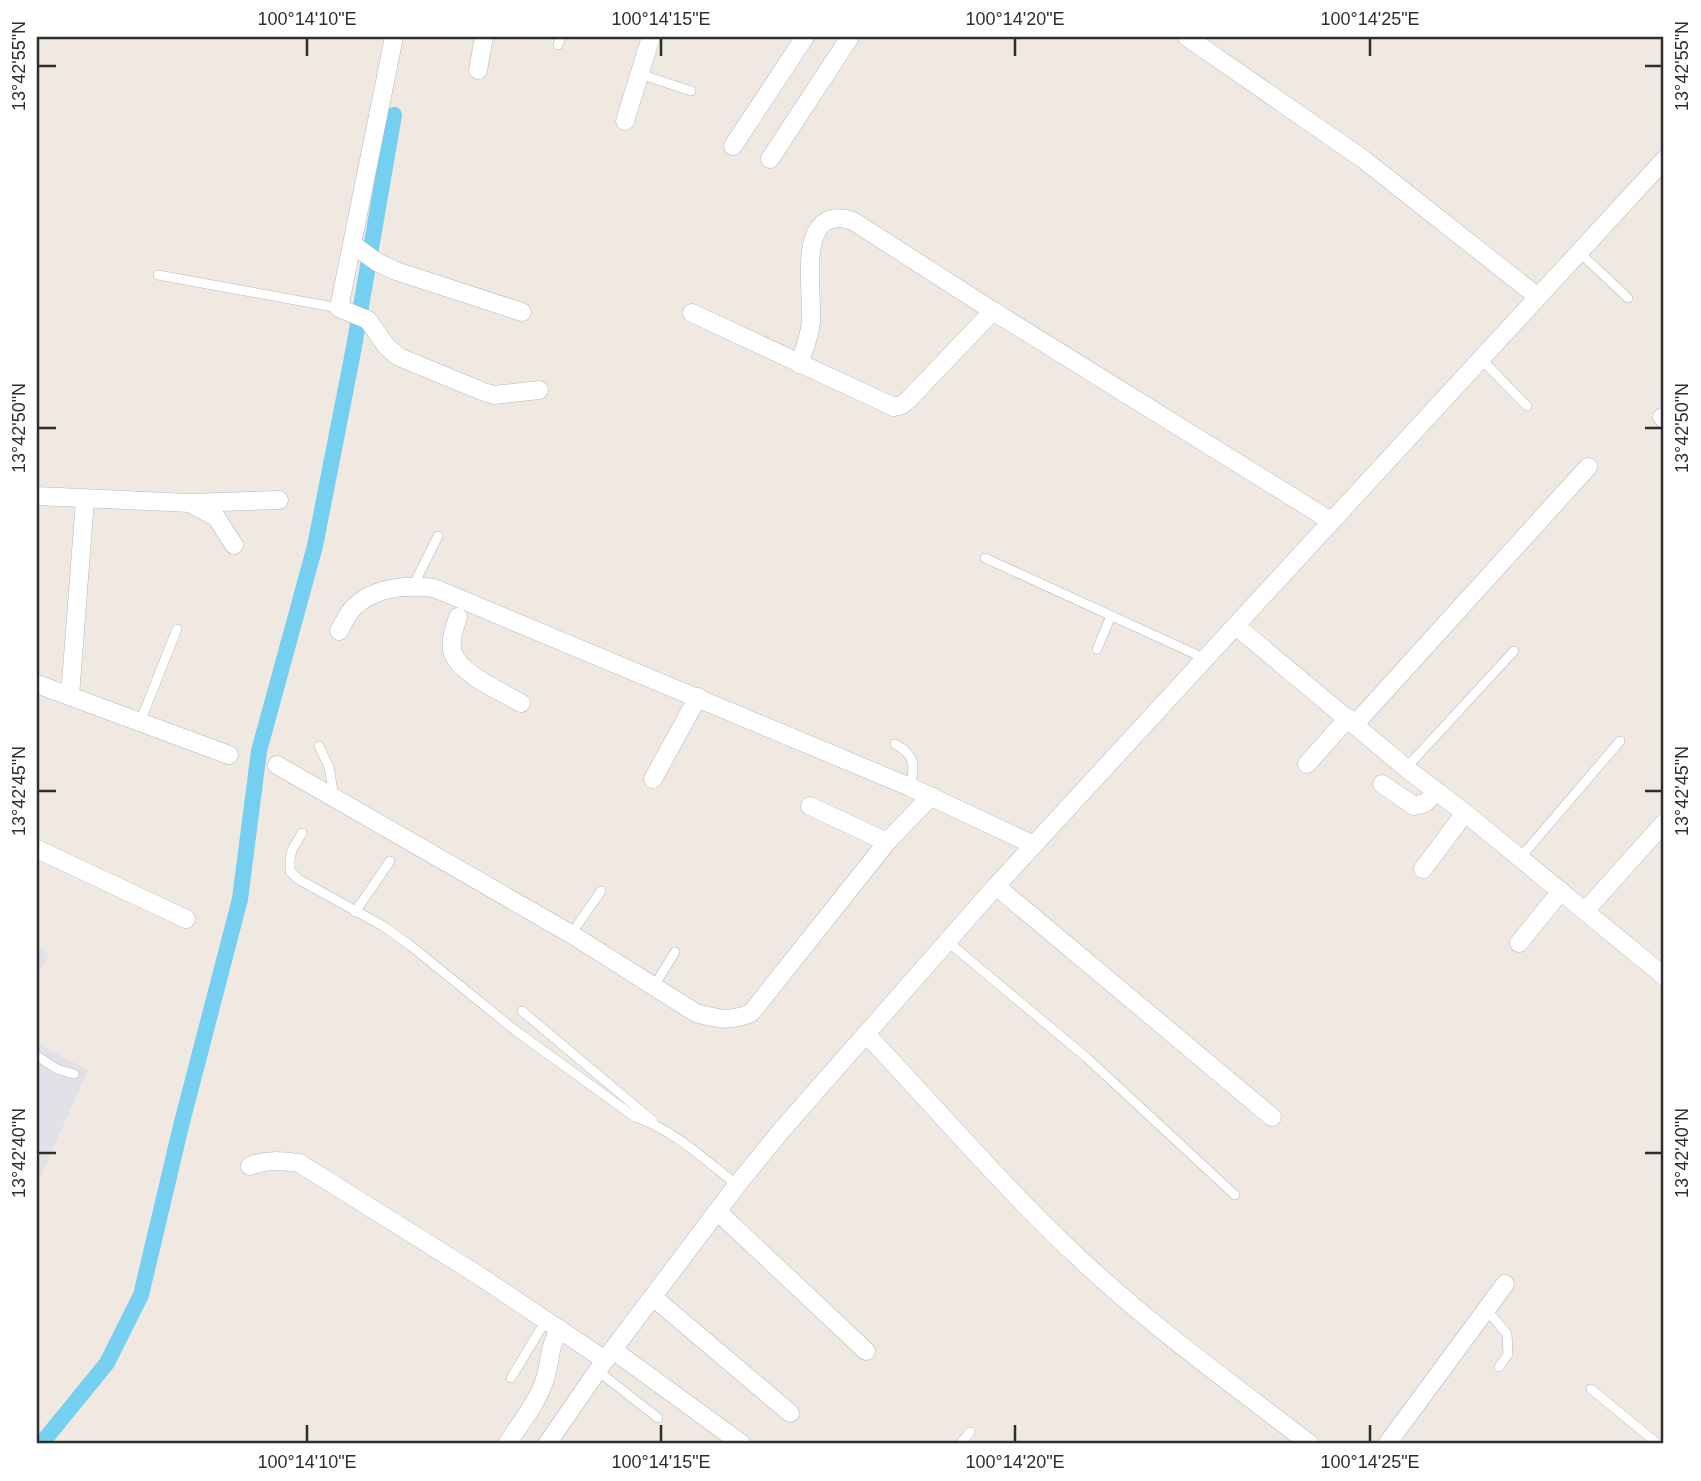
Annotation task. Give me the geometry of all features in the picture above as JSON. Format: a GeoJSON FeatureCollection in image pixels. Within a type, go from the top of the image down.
{"type":"FeatureCollection","features":[{"type":"Feature","properties":{"kind":"street"},"geometry":{"type":"LineString","coordinates":[[394,37],[344,310],[368,320],[387,347],[399,357],[484,392],[494,395],[539,390]]}},
{"type":"Feature","properties":{"kind":"street"},"geometry":{"type":"LineString","coordinates":[[478,70],[484,37]]}},
{"type":"Feature","properties":{"kind":"street"},"geometry":{"type":"LineString","coordinates":[[625,121],[651,37]]}},
{"type":"Feature","properties":{"kind":"street"},"geometry":{"type":"LineString","coordinates":[[733,146],[805,37]]}},
{"type":"Feature","properties":{"kind":"street"},"geometry":{"type":"LineString","coordinates":[[770,159],[850,37]]}},
{"type":"Feature","properties":{"kind":"street"},"geometry":{"type":"LineString","coordinates":[[1186,37],[1363,159],[1538,298]]}},
{"type":"Feature","properties":{"kind":"street"},"geometry":{"type":"LineString","coordinates":[[547,1444],[606,1360],[737,1185],[947,941],[1664,160]]}},
{"type":"Feature","properties":{"kind":"street"},"geometry":{"type":"LineString","coordinates":[[799,364],[809,338],[811,322],[811,251],[814,235],[820,225],[841,217],[853,221],[1331,521]]}},
{"type":"Feature","properties":{"kind":"street"},"geometry":{"type":"LineString","coordinates":[[355,246],[377,262],[522,312]]}},
{"type":"Feature","properties":{"kind":"street"},"geometry":{"type":"LineString","coordinates":[[692,313],[894,407],[909,399],[993,311]]}},
{"type":"Feature","properties":{"kind":"street"},"geometry":{"type":"LineString","coordinates":[[1307,764],[1352,721],[1588,467]]}},
{"type":"Feature","properties":{"kind":"street"},"geometry":{"type":"LineString","coordinates":[[37,496],[190,503],[279,500]]}},
{"type":"Feature","properties":{"kind":"street"},"geometry":{"type":"LineString","coordinates":[[69,696],[85,500]]}},
{"type":"Feature","properties":{"kind":"street"},"geometry":{"type":"LineString","coordinates":[[190,503],[216,517],[234,545]]}},
{"type":"Feature","properties":{"kind":"street"},"geometry":{"type":"LineString","coordinates":[[338,631],[353,608],[374,593],[413,586],[434,588],[463,609],[698,697],[931,796],[1034,845]]}},
{"type":"Feature","properties":{"kind":"street"},"geometry":{"type":"LineString","coordinates":[[463,609],[454,628],[452,649],[458,663],[476,678],[521,703]]}},
{"type":"Feature","properties":{"kind":"street"},"geometry":{"type":"LineString","coordinates":[[1236,626],[1406,768],[1664,976]]}},
{"type":"Feature","properties":{"kind":"street"},"geometry":{"type":"LineString","coordinates":[[37,684],[229,755]]}},
{"type":"Feature","properties":{"kind":"street"},"geometry":{"type":"LineString","coordinates":[[653,779],[698,697]]}},
{"type":"Feature","properties":{"kind":"street"},"geometry":{"type":"LineString","coordinates":[[276,765],[571,934],[696,1013],[735,1020],[751,1013],[887,842],[931,796]]}},
{"type":"Feature","properties":{"kind":"street"},"geometry":{"type":"LineString","coordinates":[[1382,784],[1414,806],[1425,803],[1437,791]]}},
{"type":"Feature","properties":{"kind":"street"},"geometry":{"type":"LineString","coordinates":[[810,806],[887,842]]}},
{"type":"Feature","properties":{"kind":"street"},"geometry":{"type":"LineString","coordinates":[[1423,869],[1465,813]]}},
{"type":"Feature","properties":{"kind":"street"},"geometry":{"type":"LineString","coordinates":[[1585,911],[1664,823]]}},
{"type":"Feature","properties":{"kind":"street"},"geometry":{"type":"LineString","coordinates":[[37,849],[186,919]]}},
{"type":"Feature","properties":{"kind":"street"},"geometry":{"type":"LineString","coordinates":[[996,886],[1272,1117]]}},
{"type":"Feature","properties":{"kind":"street"},"geometry":{"type":"LineString","coordinates":[[1519,943],[1561,891]]}},
{"type":"Feature","properties":{"kind":"street"},"geometry":{"type":"LineString","coordinates":[[867,1035],[1080,1259],[1167,1334],[1310,1444]]}},
{"type":"Feature","properties":{"kind":"street"},"geometry":{"type":"LineString","coordinates":[[250,1166],[261,1161],[299,1163],[742,1444]]}},
{"type":"Feature","properties":{"kind":"street"},"geometry":{"type":"LineString","coordinates":[[717,1211],[866,1351]]}},
{"type":"Feature","properties":{"kind":"street"},"geometry":{"type":"LineString","coordinates":[[1387,1444],[1505,1284]]}},
{"type":"Feature","properties":{"kind":"street"},"geometry":{"type":"LineString","coordinates":[[653,1297],[790,1413]]}},
{"type":"Feature","properties":{"kind":"street"},"geometry":{"type":"LineString","coordinates":[[508,1444],[544,1384],[554,1338],[553,1325]]}},
{"type":"Feature","properties":{"kind":"lane"},"geometry":{"type":"LineString","coordinates":[[640,74],[691,91]]}},
{"type":"Feature","properties":{"kind":"lane"},"geometry":{"type":"LineString","coordinates":[[1579,252],[1628,298]]}},
{"type":"Feature","properties":{"kind":"lane"},"geometry":{"type":"LineString","coordinates":[[158,275],[344,310]]}},
{"type":"Feature","properties":{"kind":"lane"},"geometry":{"type":"LineString","coordinates":[[1481,359],[1527,406]]}},
{"type":"Feature","properties":{"kind":"lane"},"geometry":{"type":"LineString","coordinates":[[413,586],[438,536]]}},
{"type":"Feature","properties":{"kind":"lane"},"geometry":{"type":"LineString","coordinates":[[985,558],[1206,659]]}},
{"type":"Feature","properties":{"kind":"lane"},"geometry":{"type":"LineString","coordinates":[[1097,649],[1111,616]]}},
{"type":"Feature","properties":{"kind":"lane"},"geometry":{"type":"LineString","coordinates":[[140,722],[177,629]]}},
{"type":"Feature","properties":{"kind":"lane"},"geometry":{"type":"LineString","coordinates":[[1406,768],[1514,651]]}},
{"type":"Feature","properties":{"kind":"lane"},"geometry":{"type":"LineString","coordinates":[[1520,858],[1620,741]]}},
{"type":"Feature","properties":{"kind":"lane"},"geometry":{"type":"LineString","coordinates":[[895,744],[906,750],[912,761],[914,772],[910,787]]}},
{"type":"Feature","properties":{"kind":"lane"},"geometry":{"type":"LineString","coordinates":[[319,746],[329,767],[334,798]]}},
{"type":"Feature","properties":{"kind":"lane"},"geometry":{"type":"LineString","coordinates":[[302,833],[292,850],[290,872],[383,926],[516,1031],[626,1111],[657,1124]]}},
{"type":"Feature","properties":{"kind":"lane"},"geometry":{"type":"LineString","coordinates":[[355,912],[390,861]]}},
{"type":"Feature","properties":{"kind":"lane"},"geometry":{"type":"LineString","coordinates":[[571,934],[601,891]]}},
{"type":"Feature","properties":{"kind":"lane"},"geometry":{"type":"LineString","coordinates":[[947,941],[1087,1058],[1235,1195]]}},
{"type":"Feature","properties":{"kind":"lane"},"geometry":{"type":"LineString","coordinates":[[654,986],[675,952]]}},
{"type":"Feature","properties":{"kind":"lane"},"geometry":{"type":"LineString","coordinates":[[522,1011],[657,1124],[737,1185]]}},
{"type":"Feature","properties":{"kind":"lane"},"geometry":{"type":"LineString","coordinates":[[37,1056],[57,1069],[74,1074]]}},
{"type":"Feature","properties":{"kind":"lane"},"geometry":{"type":"LineString","coordinates":[[1486,1309],[1507,1334],[1508,1354],[1499,1367]]}},
{"type":"Feature","properties":{"kind":"lane"},"geometry":{"type":"LineString","coordinates":[[511,1378],[553,1325]]}},
{"type":"Feature","properties":{"kind":"lane"},"geometry":{"type":"LineString","coordinates":[[606,1360],[658,1418]]}},
{"type":"Feature","properties":{"kind":"lane"},"geometry":{"type":"LineString","coordinates":[[1591,1389],[1658,1444]]}},
{"type":"Feature","properties":{"kind":"lane"},"geometry":{"type":"LineString","coordinates":[[960,1444],[970,1432]]}},
{"type":"Feature","properties":{"kind":"shaded area"},"geometry":{"type":"Polygon","coordinates":[[[37,945],[49,954],[37,978],[37,945]]]}},
{"type":"Feature","properties":{"kind":"shaded area"},"geometry":{"type":"Polygon","coordinates":[[[37,1043],[88,1070],[37,1184],[37,1043]]]}},
{"type":"Feature","properties":{"kind":"waterway"},"geometry":{"type":"LineString","coordinates":[[41,1444],[107,1363],[141,1295],[181,1126],[240,899],[259,751],[315,546],[354,347],[394,115]]}}]}
